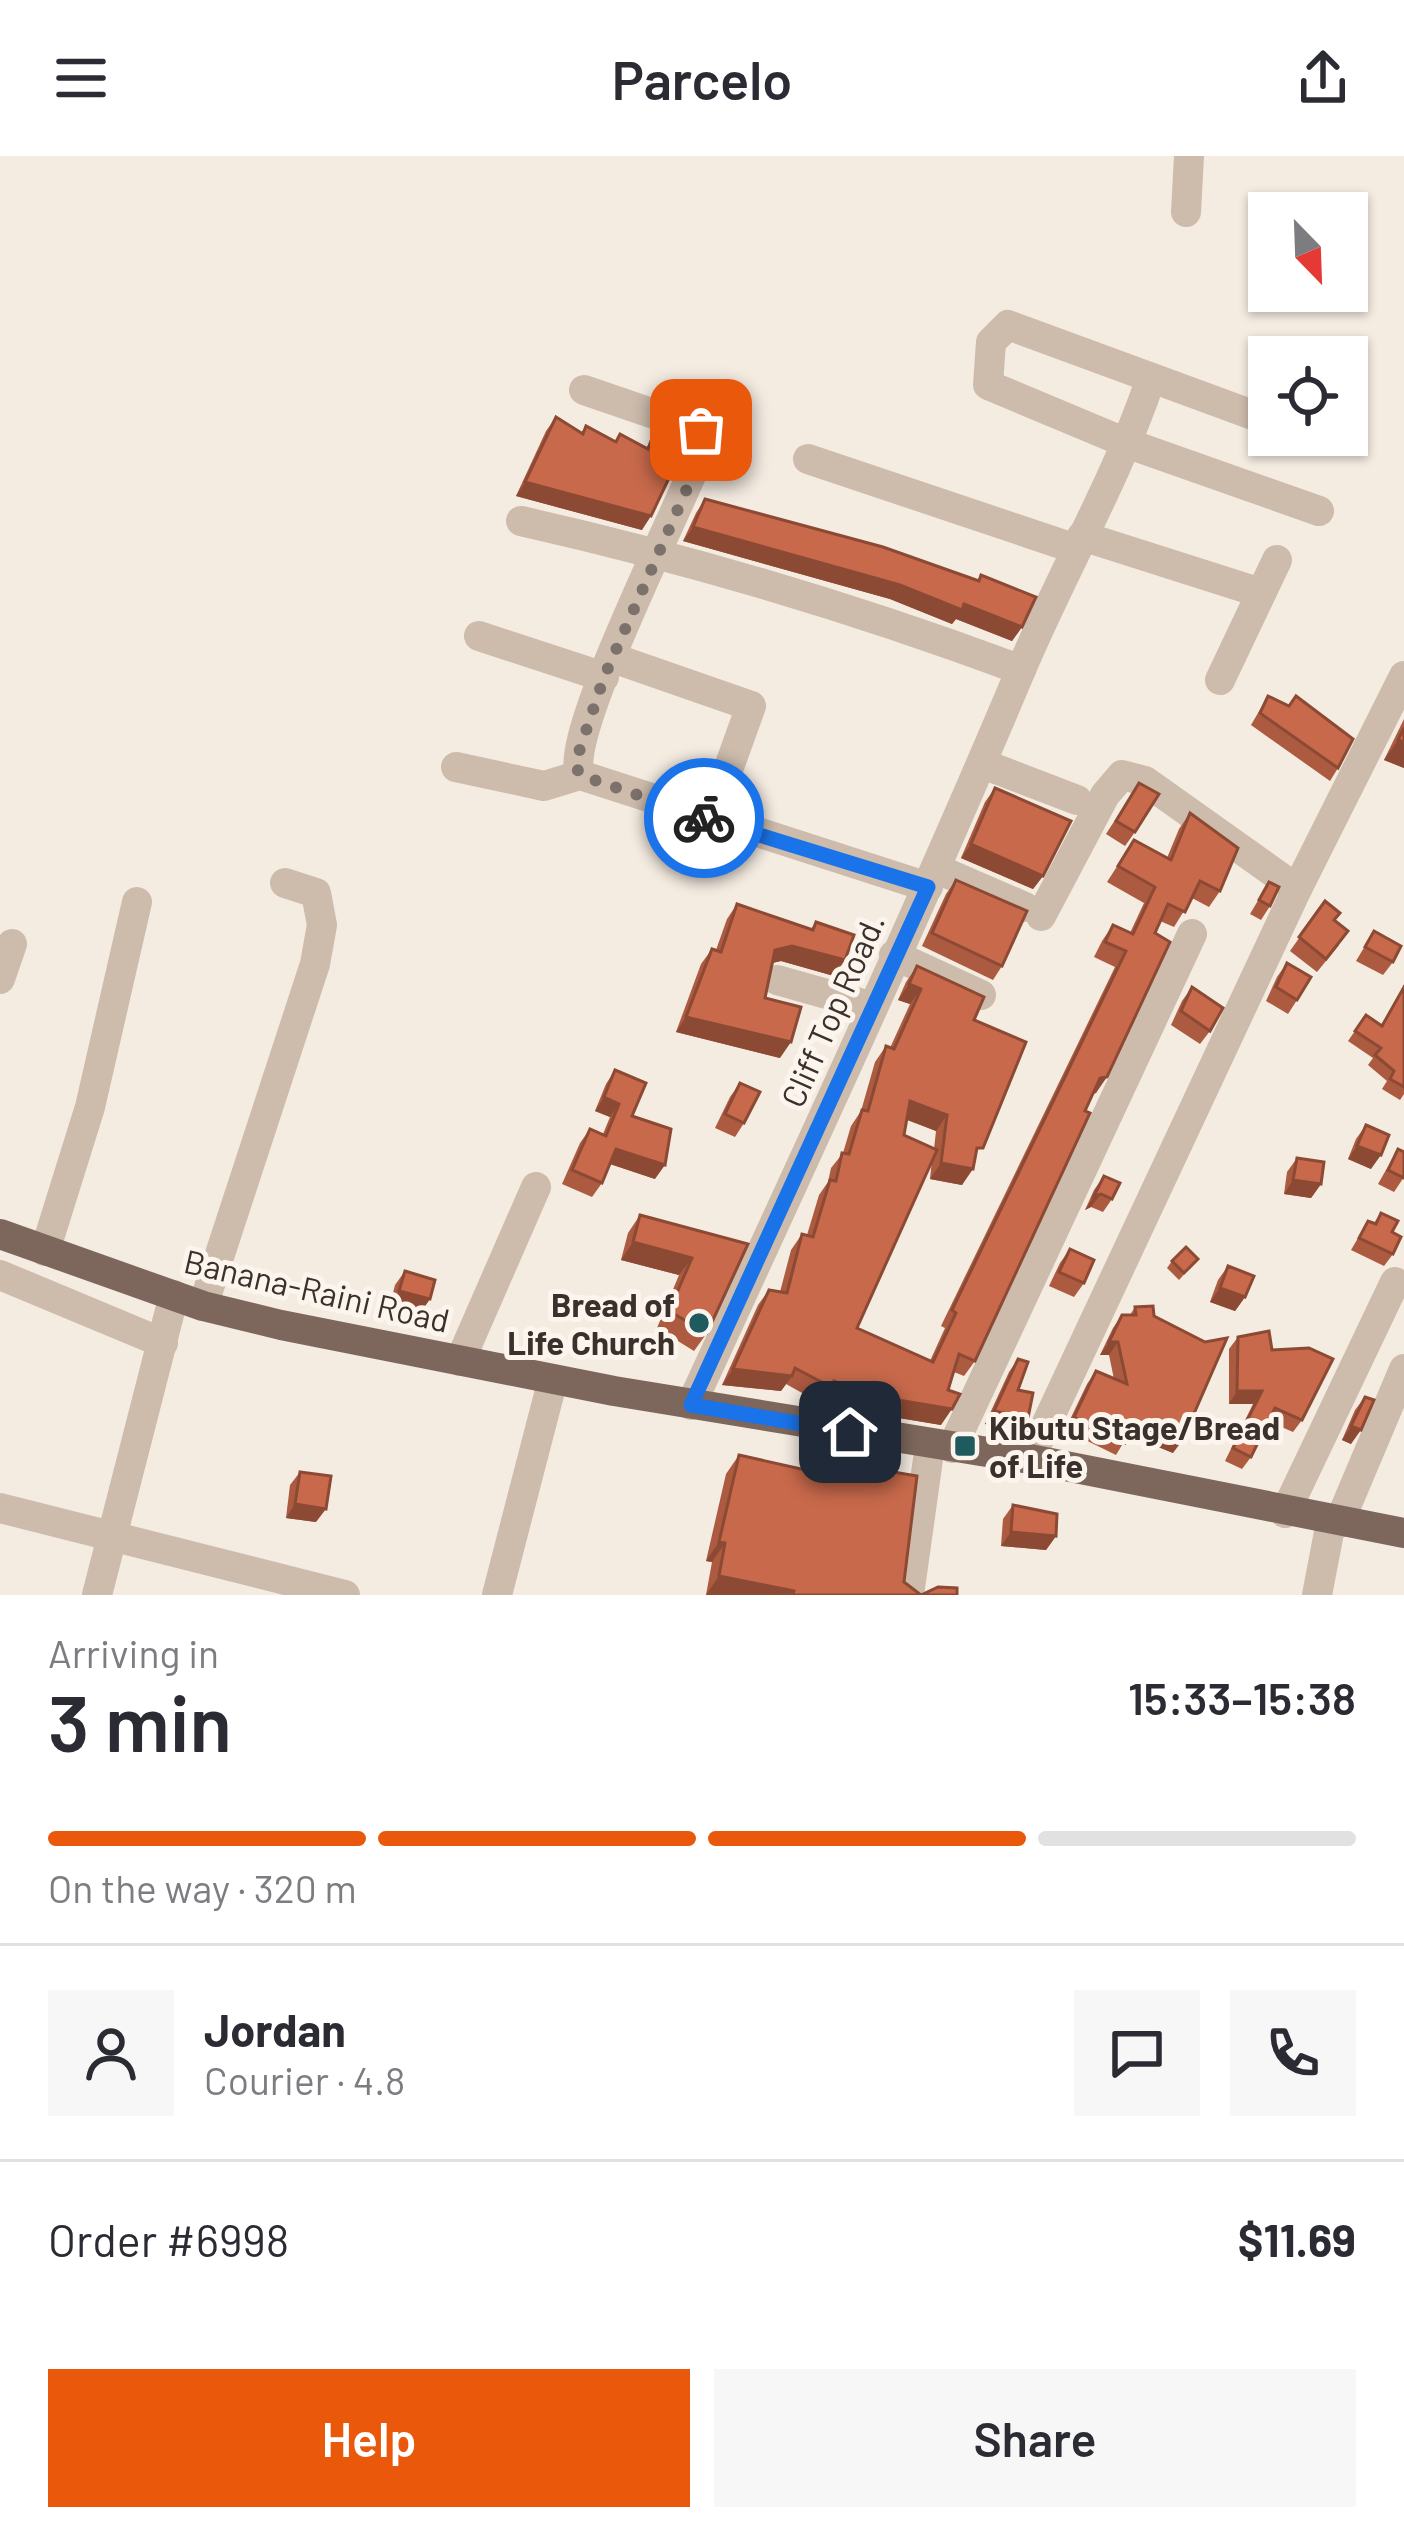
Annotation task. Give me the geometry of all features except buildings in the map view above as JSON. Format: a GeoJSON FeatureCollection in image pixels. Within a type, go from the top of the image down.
{"type":"FeatureCollection","features":[{"type":"Feature","properties":{"kind":"main road","name":"Banana-Raini Road"},"geometry":{"type":"LineString","coordinates":[[0,1234],[189,1300],[460,1361],[691,1405],[1030,1460],[1285,1514],[1404,1533]]}},
{"type":"Feature","properties":{"kind":"street"},"geometry":{"type":"LineString","coordinates":[[1186,212],[1189,156]]}},
{"type":"Feature","properties":{"kind":"street"},"geometry":{"type":"LineString","coordinates":[[1248,414],[1008,325],[991,342],[988,385],[1129,444],[1318,511]]}},
{"type":"Feature","properties":{"kind":"street","name":"Cliff Top Road."},"geometry":{"type":"LineString","coordinates":[[691,1405],[933,878],[1021,670],[1129,444],[1150,381]]}},
{"type":"Feature","properties":{"kind":"street"},"geometry":{"type":"LineString","coordinates":[[580,775],[575,756],[705,436],[584,390]]}},
{"type":"Feature","properties":{"kind":"street"},"geometry":{"type":"LineString","coordinates":[[808,459],[1079,543],[1261,593]]}},
{"type":"Feature","properties":{"kind":"street"},"geometry":{"type":"LineString","coordinates":[[521,521],[656,552],[962,646],[1021,670]]}},
{"type":"Feature","properties":{"kind":"street"},"geometry":{"type":"LineString","coordinates":[[1220,680],[1277,560]]}},
{"type":"Feature","properties":{"kind":"street"},"geometry":{"type":"LineString","coordinates":[[478,636],[751,706],[710,820]]}},
{"type":"Feature","properties":{"kind":"street"},"geometry":{"type":"LineString","coordinates":[[1030,1460],[1297,889],[1404,676]]}},
{"type":"Feature","properties":{"kind":"street"},"geometry":{"type":"LineString","coordinates":[[983,764],[1077,800]]}},
{"type":"Feature","properties":{"kind":"street"},"geometry":{"type":"LineString","coordinates":[[456,766],[544,786],[580,775],[710,820],[933,878],[1033,911],[1122,775],[1145,781],[1297,889]]}},
{"type":"Feature","properties":{"kind":"street"},"geometry":{"type":"LineString","coordinates":[[98,1595],[164,1342],[189,1300],[315,964],[321,905],[316,893],[285,883]]}},
{"type":"Feature","properties":{"kind":"street"},"geometry":{"type":"LineString","coordinates":[[45,1251],[90,1107],[137,902]]}},
{"type":"Feature","properties":{"kind":"street"},"geometry":{"type":"LineString","coordinates":[[909,1595],[941,1447],[1192,934]]}},
{"type":"Feature","properties":{"kind":"street"},"geometry":{"type":"LineString","coordinates":[[0,979],[12,944]]}},
{"type":"Feature","properties":{"kind":"street"},"geometry":{"type":"LineString","coordinates":[[894,955],[981,995]]}},
{"type":"Feature","properties":{"kind":"street"},"geometry":{"type":"LineString","coordinates":[[777,980],[873,1006]]}},
{"type":"Feature","properties":{"kind":"street"},"geometry":{"type":"LineString","coordinates":[[460,1361],[536,1187]]}},
{"type":"Feature","properties":{"kind":"street"},"geometry":{"type":"LineString","coordinates":[[0,1275],[164,1342]]}},
{"type":"Feature","properties":{"kind":"street"},"geometry":{"type":"LineString","coordinates":[[1285,1514],[1395,1282]]}},
{"type":"Feature","properties":{"kind":"street"},"geometry":{"type":"LineString","coordinates":[[1317,1595],[1335,1522],[1404,1369]]}},
{"type":"Feature","properties":{"kind":"street"},"geometry":{"type":"LineString","coordinates":[[497,1595],[553,1379]]}},
{"type":"Feature","properties":{"kind":"street"},"geometry":{"type":"LineString","coordinates":[[0,1508],[345,1595]]}},
{"type":"Feature","properties":{"kind":"way so far"},"geometry":{"type":"LineString","coordinates":[[701,430],[705,442],[697,466],[604,677],[575,764],[580,775],[600,784],[704,818]]}},
{"type":"Feature","properties":{"kind":"place","name":"Bread of Life Church"},"geometry":{"type":"Point","coordinates":[699,1323]}},
{"type":"Feature","properties":{"kind":"place","name":"Kibutu Stage/Bread of Life"},"geometry":{"type":"Point","coordinates":[965,1446]}},
{"type":"Feature","properties":{"kind":"route"},"geometry":{"type":"LineString","coordinates":[[704,818],[928,887],[691,1405],[850,1432]]}}]}
